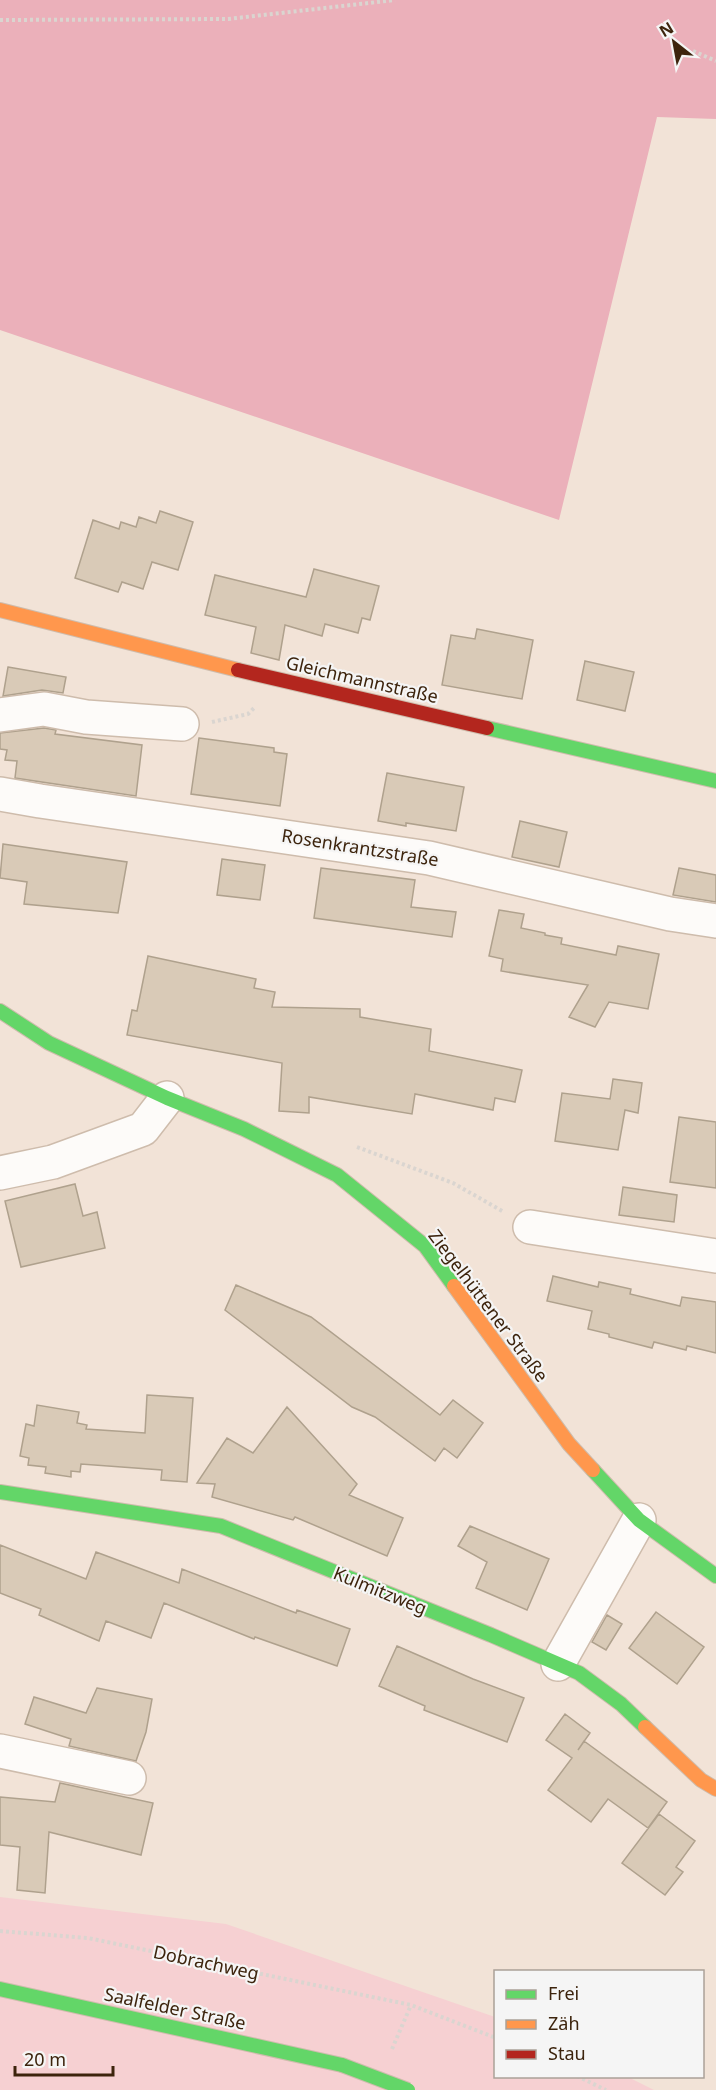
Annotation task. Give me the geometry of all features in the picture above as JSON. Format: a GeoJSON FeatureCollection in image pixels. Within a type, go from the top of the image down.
{"type":"FeatureCollection","features":[{"type":"Feature","properties":{"kind":"street","name":"Gleichmannstraße"},"geometry":{"type":"LineString","coordinates":[[0,610],[154,650],[716,781]]}},
{"type":"Feature","properties":{"kind":"street"},"geometry":{"type":"LineString","coordinates":[[0,715],[44,709],[86,717],[182,724]]}},
{"type":"Feature","properties":{"kind":"street","name":"Rosenkrantzstraße"},"geometry":{"type":"LineString","coordinates":[[0,794],[429,858],[670,914],[716,921]]}},
{"type":"Feature","properties":{"kind":"street","name":"Ziegelhüttener Straße"},"geometry":{"type":"LineString","coordinates":[[0,1011],[49,1043],[167,1098],[244,1129],[337,1175],[425,1246],[569,1444],[639,1520],[716,1576]]}},
{"type":"Feature","properties":{"kind":"street"},"geometry":{"type":"LineString","coordinates":[[0,1173],[53,1162],[143,1129],[167,1098]]}},
{"type":"Feature","properties":{"kind":"street"},"geometry":{"type":"LineString","coordinates":[[530,1227],[716,1256]]}},
{"type":"Feature","properties":{"kind":"street","name":"Kulmitzweg"},"geometry":{"type":"LineString","coordinates":[[0,1492],[221,1526],[558,1664],[579,1673],[621,1704],[701,1780],[716,1789]]}},
{"type":"Feature","properties":{"kind":"street"},"geometry":{"type":"LineString","coordinates":[[558,1664],[639,1520]]}},
{"type":"Feature","properties":{"kind":"street"},"geometry":{"type":"LineString","coordinates":[[0,1751],[129,1778]]}},
{"type":"Feature","properties":{"kind":"street","name":"Saalfelder Straße"},"geometry":{"type":"LineString","coordinates":[[0,1989],[342,2065],[408,2090]]}},
{"type":"Feature","properties":{"kind":"path"},"geometry":{"type":"LineString","coordinates":[[0,20],[228,19],[395,0]]}},
{"type":"Feature","properties":{"kind":"path"},"geometry":{"type":"LineString","coordinates":[[693,51],[716,62]]}},
{"type":"Feature","properties":{"kind":"path"},"geometry":{"type":"LineString","coordinates":[[354,1146],[453,1183],[530,1227]]}},
{"type":"Feature","properties":{"kind":"path","name":"Dobrachweg"},"geometry":{"type":"LineString","coordinates":[[0,1931],[88,1938],[411,2006],[494,2038]]}},
{"type":"Feature","properties":{"kind":"path"},"geometry":{"type":"LineString","coordinates":[[581,2078],[606,2090]]}},
{"type":"Feature","properties":{"kind":"shaded area"},"geometry":{"type":"Polygon","coordinates":[[[0,0],[716,0],[716,119],[657,117],[559,520],[0,330],[0,0]]]}},
{"type":"Feature","properties":{"kind":"shaded area"},"geometry":{"type":"Polygon","coordinates":[[[0,1897],[226,1924],[494,2017],[494,2078],[630,2078],[654,2090],[0,2090],[0,1897]]]}},
{"type":"Feature","properties":{"kind":"building"},"geometry":{"type":"Polygon","coordinates":[[[160,511],[193,522],[178,570],[152,562],[143,589],[122,582],[118,592],[75,578],[93,520],[119,529],[121,522],[136,527],[139,517],[156,523],[160,511]]]}},
{"type":"Feature","properties":{"kind":"building"},"geometry":{"type":"Polygon","coordinates":[[[314,569],[379,586],[370,620],[362,618],[358,633],[325,624],[322,636],[285,625],[279,660],[251,653],[256,627],[205,615],[215,575],[306,597],[314,569]]]}},
{"type":"Feature","properties":{"kind":"building"},"geometry":{"type":"Polygon","coordinates":[[[477,629],[533,640],[522,699],[442,685],[451,635],[475,639],[477,629]]]}},
{"type":"Feature","properties":{"kind":"building"},"geometry":{"type":"Polygon","coordinates":[[[585,661],[634,672],[625,711],[577,700],[585,661]]]}},
{"type":"Feature","properties":{"kind":"building"},"geometry":{"type":"Polygon","coordinates":[[[8,667],[66,677],[63,693],[42,690],[3,696],[8,667]]]}},
{"type":"Feature","properties":{"kind":"building"},"geometry":{"type":"Polygon","coordinates":[[[44,728],[56,730],[55,734],[142,745],[136,796],[15,778],[17,761],[5,760],[7,750],[0,749],[0,733],[44,728]]]}},
{"type":"Feature","properties":{"kind":"building"},"geometry":{"type":"Polygon","coordinates":[[[199,738],[274,748],[274,752],[287,754],[280,806],[191,794],[199,738]]]}},
{"type":"Feature","properties":{"kind":"building"},"geometry":{"type":"Polygon","coordinates":[[[387,773],[464,787],[456,831],[378,821],[387,773]]]}},
{"type":"Feature","properties":{"kind":"building"},"geometry":{"type":"Polygon","coordinates":[[[520,821],[567,832],[559,867],[512,857],[520,821]]]}},
{"type":"Feature","properties":{"kind":"building"},"geometry":{"type":"Polygon","coordinates":[[[3,844],[127,862],[118,913],[24,904],[27,882],[0,878],[3,844]]]}},
{"type":"Feature","properties":{"kind":"building"},"geometry":{"type":"Polygon","coordinates":[[[222,859],[265,865],[260,900],[217,895],[222,859]]]}},
{"type":"Feature","properties":{"kind":"building"},"geometry":{"type":"Polygon","coordinates":[[[321,868],[415,880],[411,907],[456,912],[452,937],[314,918],[321,868]]]}},
{"type":"Feature","properties":{"kind":"building"},"geometry":{"type":"Polygon","coordinates":[[[679,868],[716,875],[716,902],[673,895],[679,868]]]}},
{"type":"Feature","properties":{"kind":"building"},"geometry":{"type":"Polygon","coordinates":[[[499,910],[524,914],[521,928],[562,938],[561,944],[616,955],[618,946],[659,954],[648,1009],[609,1002],[595,1027],[569,1017],[588,985],[501,971],[503,959],[489,956],[499,910]]]}},
{"type":"Feature","properties":{"kind":"building"},"geometry":{"type":"Polygon","coordinates":[[[148,956],[256,979],[254,988],[275,992],[272,1007],[360,1009],[360,1017],[431,1029],[429,1051],[522,1070],[515,1102],[495,1098],[493,1110],[415,1094],[412,1114],[309,1097],[309,1113],[279,1111],[282,1063],[127,1035],[132,1010],[137,1011],[148,956]]]}},
{"type":"Feature","properties":{"kind":"building"},"geometry":{"type":"Polygon","coordinates":[[[613,1079],[642,1083],[638,1113],[625,1110],[618,1150],[555,1141],[562,1093],[610,1099],[613,1079]]]}},
{"type":"Feature","properties":{"kind":"building"},"geometry":{"type":"Polygon","coordinates":[[[679,1117],[716,1122],[716,1188],[670,1182],[679,1117]]]}},
{"type":"Feature","properties":{"kind":"building"},"geometry":{"type":"Polygon","coordinates":[[[75,1184],[83,1216],[97,1212],[105,1248],[21,1267],[5,1201],[75,1184]]]}},
{"type":"Feature","properties":{"kind":"building"},"geometry":{"type":"Polygon","coordinates":[[[623,1187],[677,1195],[674,1222],[619,1215],[623,1187]]]}},
{"type":"Feature","properties":{"kind":"building"},"geometry":{"type":"Polygon","coordinates":[[[553,1276],[598,1287],[599,1282],[631,1289],[630,1294],[680,1306],[682,1297],[716,1302],[716,1353],[687,1346],[686,1350],[654,1342],[652,1348],[588,1329],[592,1311],[547,1301],[553,1276]]]}},
{"type":"Feature","properties":{"kind":"building"},"geometry":{"type":"Polygon","coordinates":[[[236,1285],[311,1317],[440,1415],[453,1400],[483,1423],[457,1458],[444,1448],[435,1461],[375,1417],[352,1407],[225,1310],[236,1285]]]}},
{"type":"Feature","properties":{"kind":"building"},"geometry":{"type":"Polygon","coordinates":[[[147,1395],[193,1398],[187,1482],[161,1480],[162,1470],[81,1464],[80,1472],[71,1471],[71,1477],[45,1473],[46,1467],[28,1465],[29,1458],[20,1456],[26,1424],[34,1426],[37,1405],[79,1412],[77,1423],[87,1425],[86,1429],[145,1433],[147,1395]]]}},
{"type":"Feature","properties":{"kind":"building"},"geometry":{"type":"Polygon","coordinates":[[[287,1407],[357,1484],[349,1495],[403,1518],[387,1556],[295,1517],[293,1520],[212,1497],[215,1484],[197,1483],[227,1438],[253,1453],[287,1407]]]}},
{"type":"Feature","properties":{"kind":"building"},"geometry":{"type":"Polygon","coordinates":[[[470,1526],[549,1559],[527,1610],[476,1588],[487,1562],[458,1546],[470,1526]]]}},
{"type":"Feature","properties":{"kind":"building"},"geometry":{"type":"Polygon","coordinates":[[[0,1545],[86,1579],[96,1552],[179,1583],[182,1569],[296,1613],[297,1610],[350,1629],[337,1666],[255,1637],[254,1639],[164,1603],[151,1638],[106,1621],[99,1641],[39,1615],[41,1609],[0,1593],[0,1545]]]}},
{"type":"Feature","properties":{"kind":"building"},"geometry":{"type":"Polygon","coordinates":[[[656,1612],[704,1647],[677,1684],[629,1648],[656,1612]]]}},
{"type":"Feature","properties":{"kind":"building"},"geometry":{"type":"Polygon","coordinates":[[[607,1615],[622,1624],[606,1650],[592,1642],[607,1615]]]}},
{"type":"Feature","properties":{"kind":"building"},"geometry":{"type":"Polygon","coordinates":[[[397,1646],[524,1698],[507,1742],[424,1710],[425,1706],[379,1686],[397,1646]]]}},
{"type":"Feature","properties":{"kind":"building"},"geometry":{"type":"Polygon","coordinates":[[[97,1688],[152,1699],[146,1732],[136,1761],[69,1746],[71,1739],[25,1724],[34,1697],[86,1713],[97,1688]]]}},
{"type":"Feature","properties":{"kind":"building"},"geometry":{"type":"Polygon","coordinates":[[[565,1714],[590,1733],[584,1741],[667,1802],[648,1828],[608,1799],[591,1822],[548,1790],[572,1758],[546,1740],[565,1714]]]}},
{"type":"Feature","properties":{"kind":"building"},"geometry":{"type":"Polygon","coordinates":[[[60,1783],[153,1803],[141,1855],[49,1832],[45,1893],[17,1890],[20,1847],[0,1845],[0,1797],[55,1802],[60,1783]]]}},
{"type":"Feature","properties":{"kind":"building"},"geometry":{"type":"Polygon","coordinates":[[[659,1814],[695,1841],[676,1867],[683,1872],[665,1895],[622,1863],[659,1814]]]}},
{"type":"Feature","properties":{"kind":"traffic: fast"},"geometry":{"type":"LineString","coordinates":[[487,728],[716,781]]}},
{"type":"Feature","properties":{"kind":"traffic: fast"},"geometry":{"type":"LineString","coordinates":[[0,1011],[49,1043],[167,1098],[244,1129],[337,1175],[425,1246],[454,1286]]}},
{"type":"Feature","properties":{"kind":"traffic: fast"},"geometry":{"type":"LineString","coordinates":[[593,1470],[639,1520],[716,1576]]}},
{"type":"Feature","properties":{"kind":"traffic: fast"},"geometry":{"type":"LineString","coordinates":[[0,1492],[221,1526],[579,1673],[621,1704],[645,1727]]}},
{"type":"Feature","properties":{"kind":"traffic: fast"},"geometry":{"type":"LineString","coordinates":[[0,1989],[342,2065]]}},
{"type":"Feature","properties":{"kind":"traffic: fast"},"geometry":{"type":"LineString","coordinates":[[342,2065],[408,2090]]}},
{"type":"Feature","properties":{"kind":"traffic: slow"},"geometry":{"type":"LineString","coordinates":[[0,610],[238,670]]}},
{"type":"Feature","properties":{"kind":"traffic: slow"},"geometry":{"type":"LineString","coordinates":[[454,1286],[569,1444],[593,1470]]}},
{"type":"Feature","properties":{"kind":"traffic: slow"},"geometry":{"type":"LineString","coordinates":[[645,1727],[701,1780],[716,1789]]}},
{"type":"Feature","properties":{"kind":"traffic: jam"},"geometry":{"type":"LineString","coordinates":[[238,670],[487,728]]}}]}
